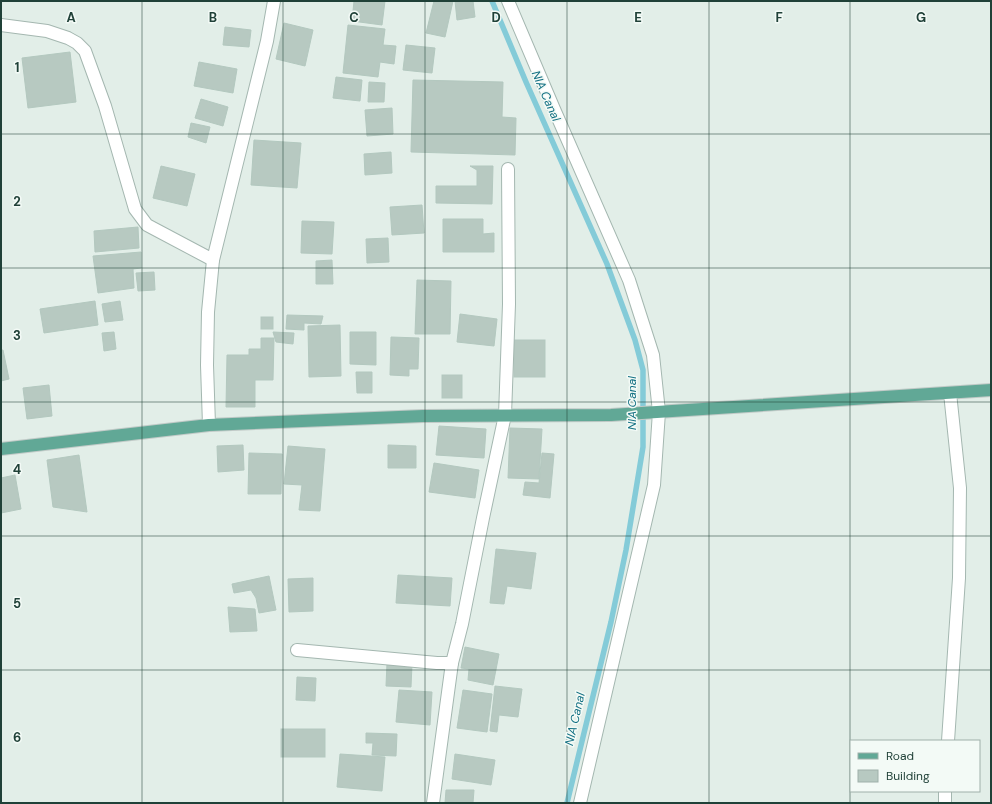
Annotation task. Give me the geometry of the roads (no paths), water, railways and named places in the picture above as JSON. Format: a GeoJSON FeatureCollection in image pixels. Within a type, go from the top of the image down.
{"type":"FeatureCollection","features":[{"type":"Feature","properties":{"kind":"main road"},"geometry":{"type":"LineString","coordinates":[[1,449],[209,425],[423,416],[611,415],[991,390]]}},
{"type":"Feature","properties":{"kind":"street"},"geometry":{"type":"LineString","coordinates":[[209,425],[207,365],[208,312],[213,260],[267,41],[274,1]]}},
{"type":"Feature","properties":{"kind":"street"},"geometry":{"type":"LineString","coordinates":[[508,1],[629,280],[653,355],[659,412],[654,485],[580,803]]}},
{"type":"Feature","properties":{"kind":"street"},"geometry":{"type":"LineString","coordinates":[[1,25],[47,31],[68,38],[77,43],[85,51],[105,106],[135,209],[147,225],[213,260]]}},
{"type":"Feature","properties":{"kind":"street"},"geometry":{"type":"LineString","coordinates":[[433,803],[452,664],[462,624],[505,415],[509,304],[508,169]]}},
{"type":"Feature","properties":{"kind":"street"},"geometry":{"type":"LineString","coordinates":[[948,740],[959,578],[960,488],[950,393]]}},
{"type":"Feature","properties":{"kind":"street"},"geometry":{"type":"LineString","coordinates":[[297,650],[452,664]]}},
{"type":"Feature","properties":{"kind":"street"},"geometry":{"type":"LineString","coordinates":[[944,803],[945,792]]}},
{"type":"Feature","properties":{"kind":"waterway","name":"NIA Canal"},"geometry":{"type":"LineString","coordinates":[[492,1],[526,82],[607,264],[635,340],[643,370],[643,447],[626,550],[611,622],[567,803]]}}]}
